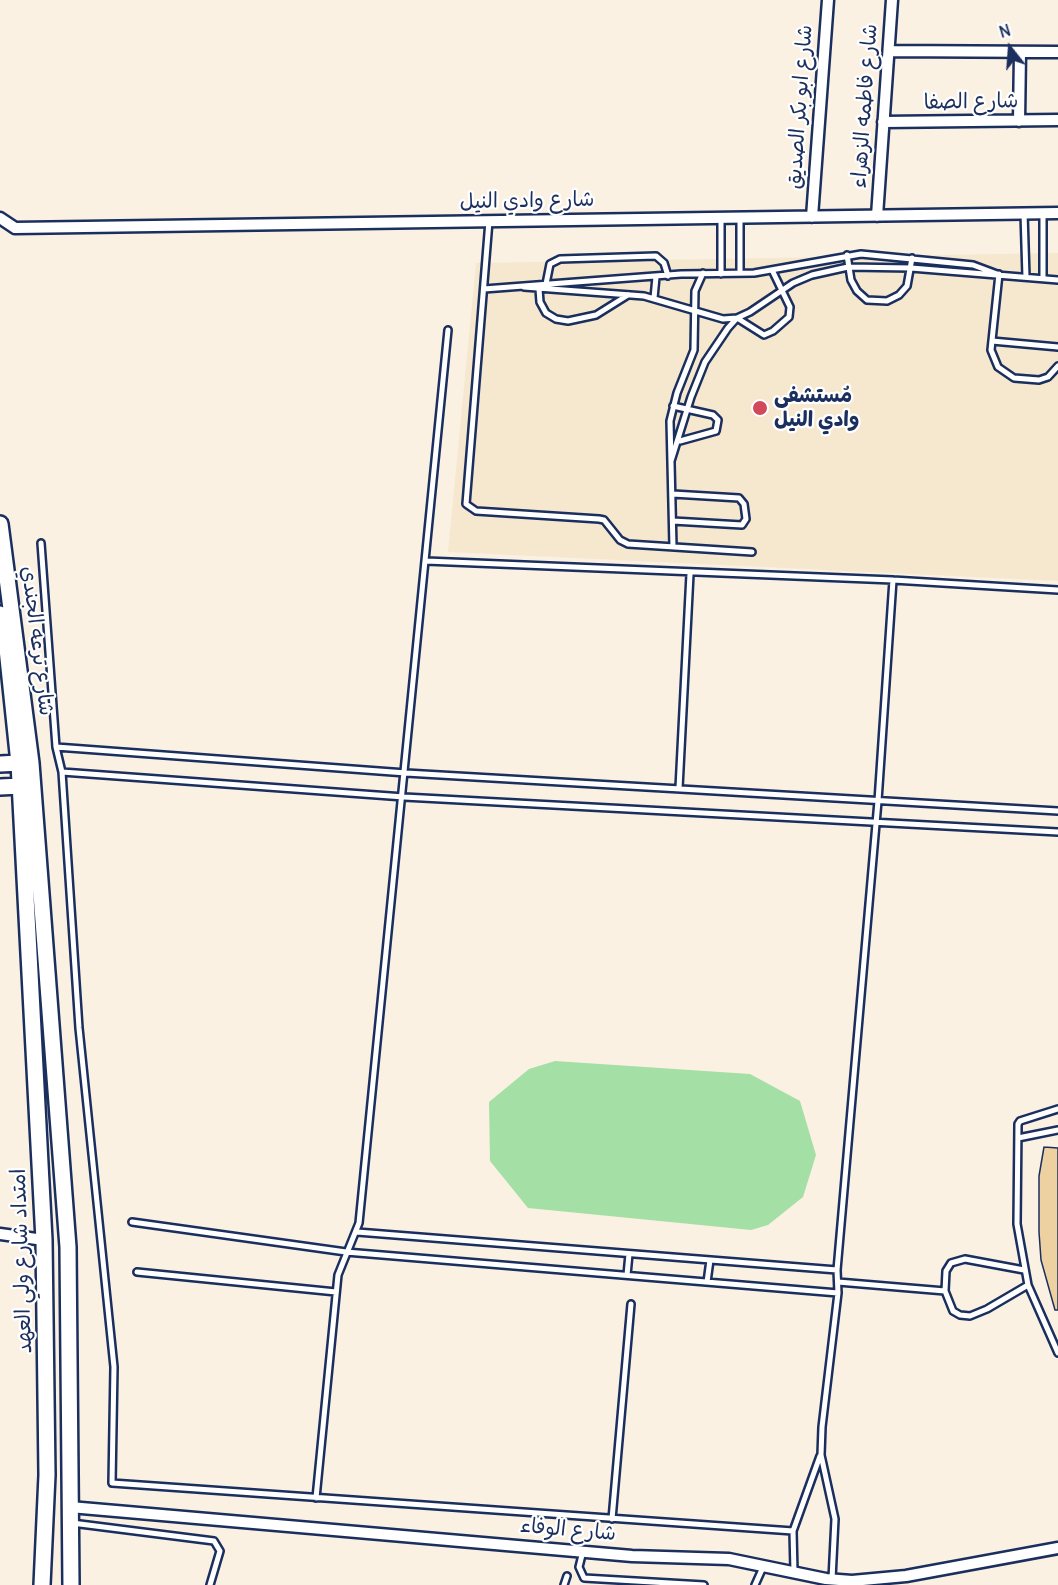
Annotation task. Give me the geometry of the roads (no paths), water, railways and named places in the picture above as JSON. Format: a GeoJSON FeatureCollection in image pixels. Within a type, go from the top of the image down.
{"type":"FeatureCollection","features":[{"type":"Feature","properties":{"kind":"main road","name":"شارع ترعه الجندي"},"geometry":{"type":"LineString","coordinates":[[0,524],[4,613],[25,763]]}},
{"type":"Feature","properties":{"kind":"main road"},"geometry":{"type":"LineString","coordinates":[[0,764],[25,763]]}},
{"type":"Feature","properties":{"kind":"main road","name":"امتداد شارع ولي العهد"},"geometry":{"type":"LineString","coordinates":[[25,763],[20,786],[44,1240],[47,1475],[42,1585]]}},
{"type":"Feature","properties":{"kind":"main road","name":"امتداد شارع ولي العهد"},"geometry":{"type":"LineString","coordinates":[[25,763],[68,1247],[71,1585]]}},
{"type":"Feature","properties":{"kind":"main road"},"geometry":{"type":"LineString","coordinates":[[0,787],[20,786]]}},
{"type":"Feature","properties":{"kind":"main road"},"geometry":{"type":"LineString","coordinates":[[47,1475],[70,1476]]}},
{"type":"Feature","properties":{"kind":"street","name":"شارع ابو بكر الصديق"},"geometry":{"type":"LineString","coordinates":[[812,217],[828,0]]}},
{"type":"Feature","properties":{"kind":"street","name":"شارع فاطمه الزهراء"},"geometry":{"type":"LineString","coordinates":[[877,216],[892,0]]}},
{"type":"Feature","properties":{"kind":"street"},"geometry":{"type":"LineString","coordinates":[[888,51],[1058,52]]}},
{"type":"Feature","properties":{"kind":"street"},"geometry":{"type":"LineString","coordinates":[[1019,121],[1020,53]]}},
{"type":"Feature","properties":{"kind":"street","name":"شارع الصفا"},"geometry":{"type":"LineString","coordinates":[[883,122],[1058,120]]}},
{"type":"Feature","properties":{"kind":"street","name":"شارع وادي النيل"},"geometry":{"type":"LineString","coordinates":[[0,218],[15,228],[1058,213]]}},
{"type":"Feature","properties":{"kind":"street"},"geometry":{"type":"LineString","coordinates":[[0,1234],[44,1240]]}},
{"type":"Feature","properties":{"kind":"street","name":"شارع الوفاء"},"geometry":{"type":"LineString","coordinates":[[70,1507],[632,1556],[729,1559],[831,1580],[870,1580],[906,1576],[1058,1548]]}},
{"type":"Feature","properties":{"kind":"lane"},"geometry":{"type":"LineString","coordinates":[[1024,213],[1026,277]]}},
{"type":"Feature","properties":{"kind":"lane"},"geometry":{"type":"LineString","coordinates":[[1043,278],[1044,213]]}},
{"type":"Feature","properties":{"kind":"lane"},"geometry":{"type":"LineString","coordinates":[[721,218],[721,274]]}},
{"type":"Feature","properties":{"kind":"lane"},"geometry":{"type":"LineString","coordinates":[[740,218],[740,273]]}},
{"type":"Feature","properties":{"kind":"lane"},"geometry":{"type":"LineString","coordinates":[[489,221],[466,504],[476,511],[604,520],[624,543],[752,552]]}},
{"type":"Feature","properties":{"kind":"lane"},"geometry":{"type":"LineString","coordinates":[[484,289],[703,273],[773,272],[847,255],[875,254],[973,265],[999,274]]}},
{"type":"Feature","properties":{"kind":"lane"},"geometry":{"type":"LineString","coordinates":[[847,255],[853,286],[861,296],[867,300],[887,301],[904,291],[912,258]]}},
{"type":"Feature","properties":{"kind":"lane"},"geometry":{"type":"LineString","coordinates":[[546,284],[550,264],[560,259],[656,256],[664,263],[668,276]]}},
{"type":"Feature","properties":{"kind":"lane"},"geometry":{"type":"LineString","coordinates":[[671,463],[680,441],[687,410],[709,355],[737,318],[782,289],[812,275],[848,267],[911,268],[971,275],[999,274],[1058,280]]}},
{"type":"Feature","properties":{"kind":"lane"},"geometry":{"type":"LineString","coordinates":[[524,287],[654,298],[723,319],[737,318],[764,335],[773,331],[791,312],[773,272]]}},
{"type":"Feature","properties":{"kind":"lane"},"geometry":{"type":"LineString","coordinates":[[673,547],[673,494],[669,440],[673,406],[694,350],[695,291],[703,273]]}},
{"type":"Feature","properties":{"kind":"lane"},"geometry":{"type":"LineString","coordinates":[[999,274],[992,341],[993,359],[998,367],[1014,378],[1039,380],[1048,377],[1058,366]]}},
{"type":"Feature","properties":{"kind":"lane"},"geometry":{"type":"LineString","coordinates":[[654,298],[656,277]]}},
{"type":"Feature","properties":{"kind":"lane"},"geometry":{"type":"LineString","coordinates":[[539,290],[540,302],[546,313],[556,319],[568,321],[596,315],[628,294]]}},
{"type":"Feature","properties":{"kind":"lane"},"geometry":{"type":"LineString","coordinates":[[316,1498],[338,1275],[346,1252],[357,1232],[404,797],[448,330]]}},
{"type":"Feature","properties":{"kind":"lane"},"geometry":{"type":"LineString","coordinates":[[992,341],[1058,347]]}},
{"type":"Feature","properties":{"kind":"lane"},"geometry":{"type":"LineString","coordinates":[[673,406],[713,415],[718,420],[718,427],[713,433],[680,441]]}},
{"type":"Feature","properties":{"kind":"lane"},"geometry":{"type":"LineString","coordinates":[[673,494],[739,498],[744,504],[746,519],[742,525],[673,521]]}},
{"type":"Feature","properties":{"kind":"lane"},"geometry":{"type":"LineString","coordinates":[[40,543],[56,747],[62,772],[79,1028],[114,1367],[112,1484],[793,1531]]}},
{"type":"Feature","properties":{"kind":"lane"},"geometry":{"type":"LineString","coordinates":[[426,561],[893,580],[1058,590]]}},
{"type":"Feature","properties":{"kind":"lane"},"geometry":{"type":"LineString","coordinates":[[679,788],[690,573]]}},
{"type":"Feature","properties":{"kind":"lane"},"geometry":{"type":"LineString","coordinates":[[794,1572],[793,1531],[821,1455],[838,1293],[837,1270],[878,801],[893,580]]}},
{"type":"Feature","properties":{"kind":"lane"},"geometry":{"type":"LineString","coordinates":[[56,747],[405,773],[1058,811]]}},
{"type":"Feature","properties":{"kind":"lane"},"geometry":{"type":"LineString","coordinates":[[62,772],[404,797],[1058,832]]}},
{"type":"Feature","properties":{"kind":"lane"},"geometry":{"type":"LineString","coordinates":[[1058,1109],[1020,1121],[1017,1224],[1028,1286],[1058,1353]]}},
{"type":"Feature","properties":{"kind":"lane"},"geometry":{"type":"LineString","coordinates":[[1018,1138],[1058,1130]]}},
{"type":"Feature","properties":{"kind":"lane"},"geometry":{"type":"LineString","coordinates":[[132,1222],[346,1252],[838,1293]]}},
{"type":"Feature","properties":{"kind":"lane"},"geometry":{"type":"LineString","coordinates":[[357,1232],[837,1270]]}},
{"type":"Feature","properties":{"kind":"lane"},"geometry":{"type":"LineString","coordinates":[[627,1275],[629,1254]]}},
{"type":"Feature","properties":{"kind":"lane"},"geometry":{"type":"LineString","coordinates":[[1024,1270],[965,1259],[951,1263],[946,1271],[945,1291],[953,1311],[960,1316],[970,1316],[1028,1286]]}},
{"type":"Feature","properties":{"kind":"lane"},"geometry":{"type":"LineString","coordinates":[[707,1282],[710,1260]]}},
{"type":"Feature","properties":{"kind":"lane"},"geometry":{"type":"LineString","coordinates":[[136,1272],[336,1292]]}},
{"type":"Feature","properties":{"kind":"lane"},"geometry":{"type":"LineString","coordinates":[[838,1282],[945,1291]]}},
{"type":"Feature","properties":{"kind":"lane"},"geometry":{"type":"LineString","coordinates":[[612,1519],[631,1304]]}},
{"type":"Feature","properties":{"kind":"lane"},"geometry":{"type":"LineString","coordinates":[[821,1455],[835,1519],[831,1580]]}},
{"type":"Feature","properties":{"kind":"lane"},"geometry":{"type":"LineString","coordinates":[[70,1523],[214,1541],[220,1551],[210,1585]]}},
{"type":"Feature","properties":{"kind":"lane"},"geometry":{"type":"LineString","coordinates":[[583,1551],[579,1567],[584,1578],[704,1585]]}},
{"type":"Feature","properties":{"kind":"lane"},"geometry":{"type":"LineString","coordinates":[[755,1585],[764,1565]]}},
{"type":"Feature","properties":{"kind":"lane"},"geometry":{"type":"LineString","coordinates":[[564,1585],[567,1576]]}},
{"type":"Feature","properties":{"kind":"place","name":"مُستشفى وادي النيل"},"geometry":{"type":"Point","coordinates":[760,408]}}]}
